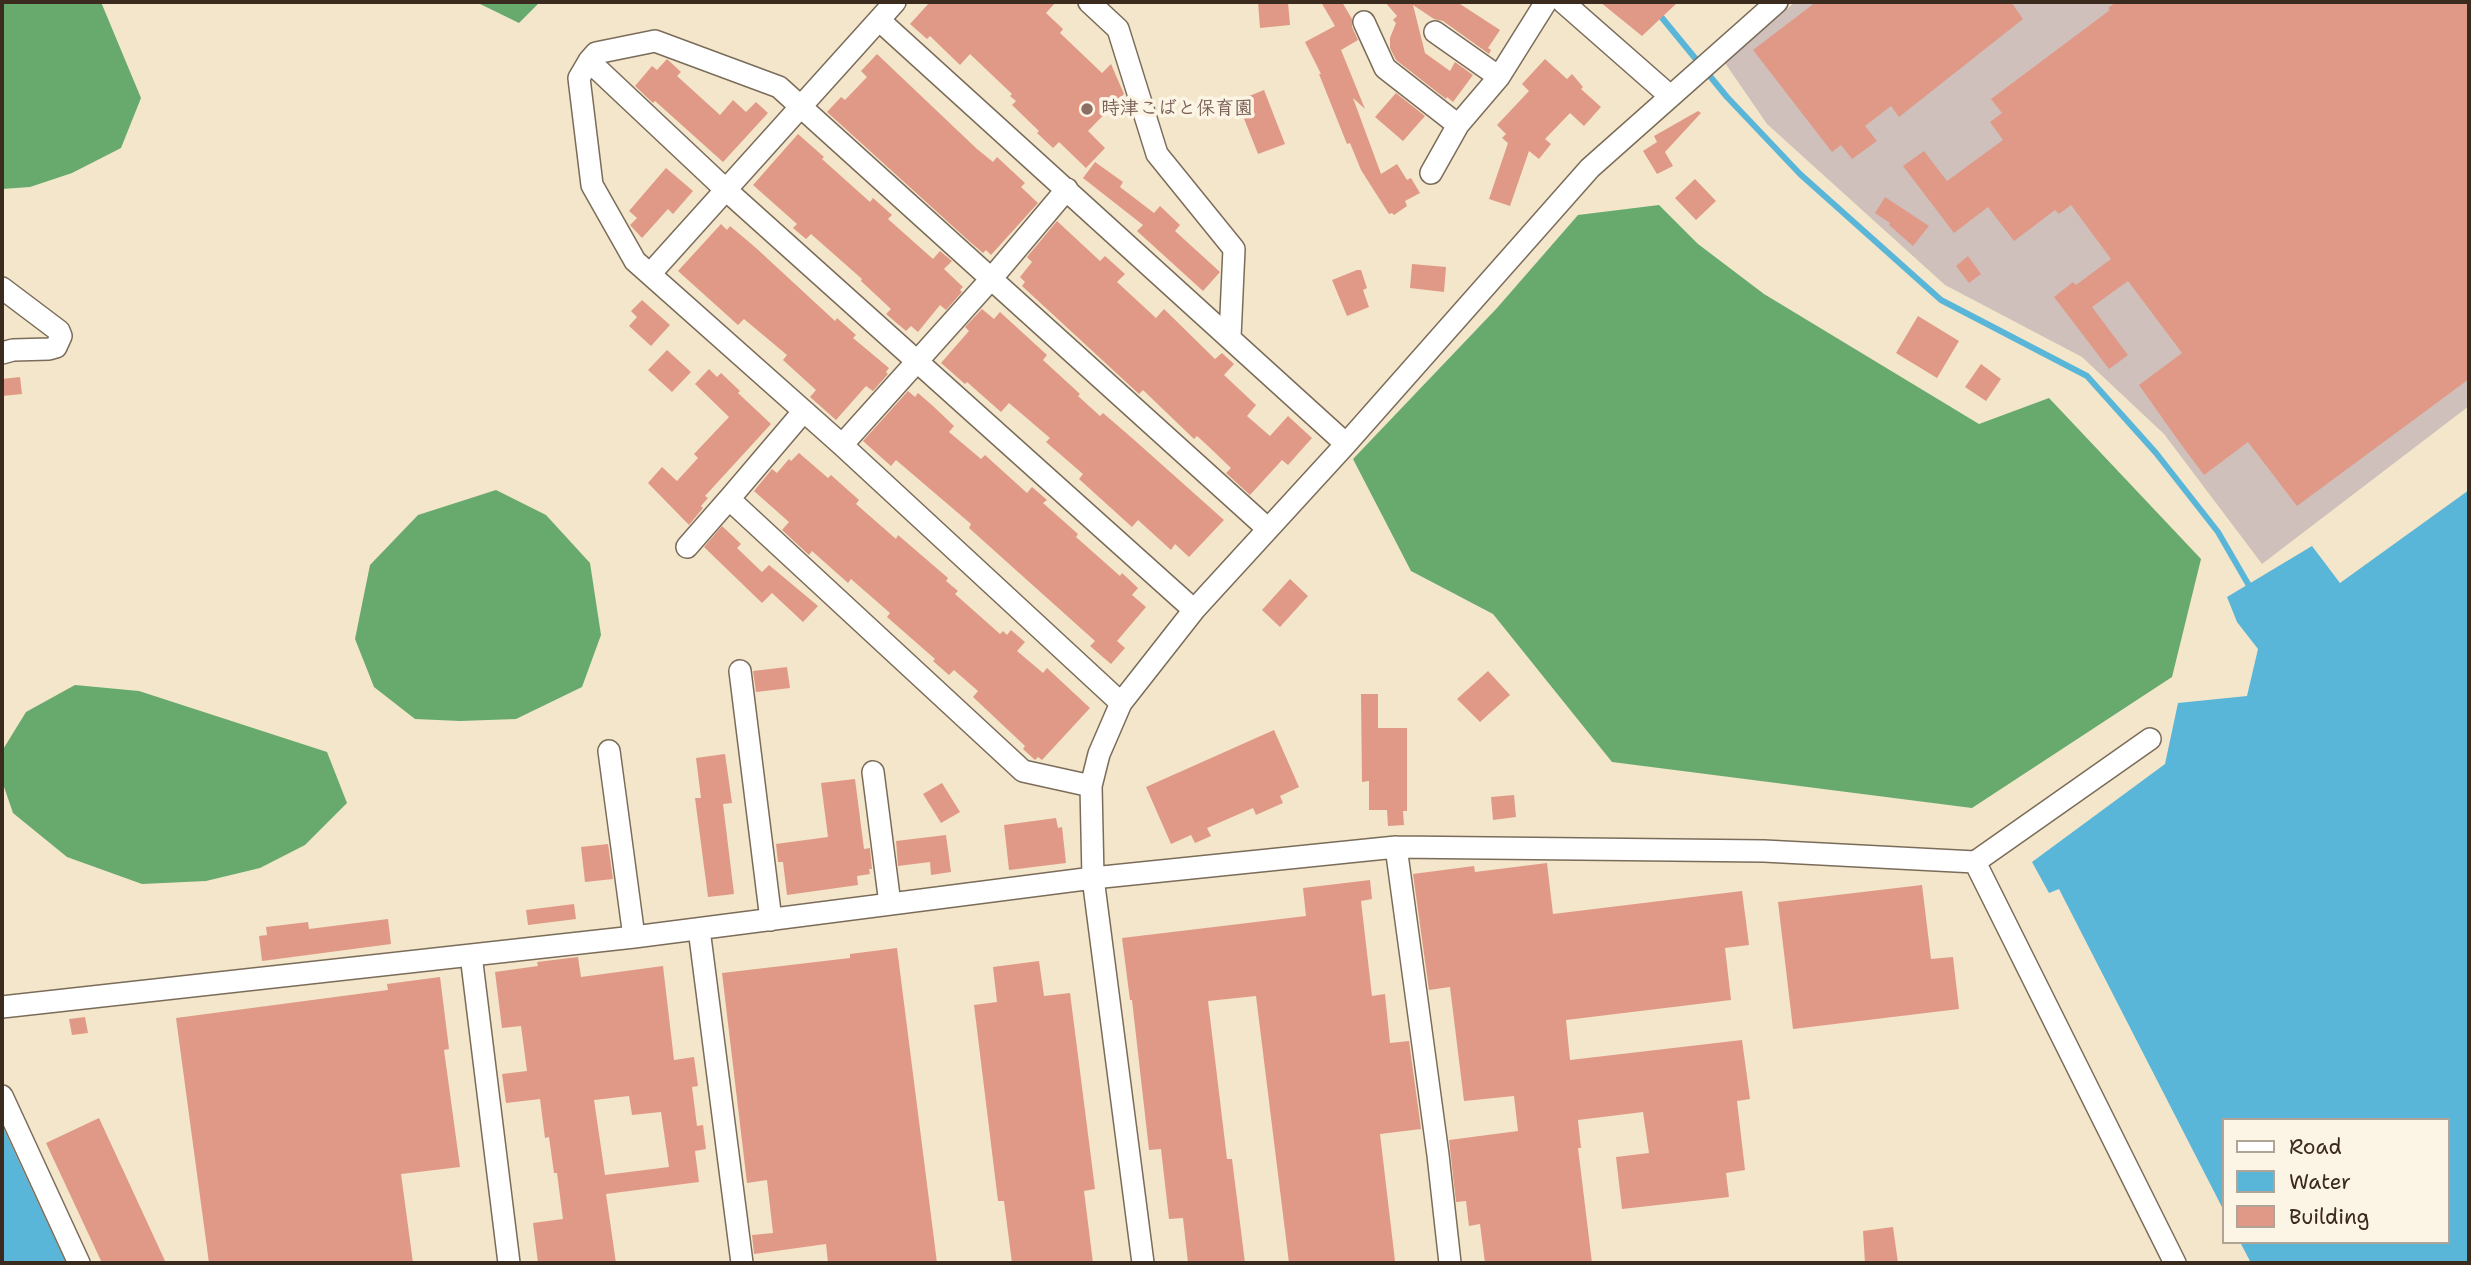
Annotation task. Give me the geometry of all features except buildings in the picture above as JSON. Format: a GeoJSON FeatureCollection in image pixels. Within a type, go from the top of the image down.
{"type":"FeatureCollection","features":[{"type":"Feature","properties":{"kind":"street"},"geometry":{"type":"LineString","coordinates":[[650,274],[895,2]]}},
{"type":"Feature","properties":{"kind":"street"},"geometry":{"type":"LineString","coordinates":[[1089,2],[1118,29],[1157,155],[1234,249],[1230,337]]}},
{"type":"Feature","properties":{"kind":"street"},"geometry":{"type":"LineString","coordinates":[[1431,173],[1458,125],[1499,77],[1546,2]]}},
{"type":"Feature","properties":{"kind":"street"},"geometry":{"type":"LineString","coordinates":[[1563,2],[1671,96]]}},
{"type":"Feature","properties":{"kind":"street"},"geometry":{"type":"LineString","coordinates":[[1143,1263],[1093,878],[1091,786],[1099,754],[1121,703],[1194,610],[1590,168],[1777,2]]}},
{"type":"Feature","properties":{"kind":"street"},"geometry":{"type":"LineString","coordinates":[[879,20],[1346,443]]}},
{"type":"Feature","properties":{"kind":"street"},"geometry":{"type":"LineString","coordinates":[[1364,22],[1385,68],[1458,125]]}},
{"type":"Feature","properties":{"kind":"street"},"geometry":{"type":"LineString","coordinates":[[1436,32],[1499,77]]}},
{"type":"Feature","properties":{"kind":"street"},"geometry":{"type":"LineString","coordinates":[[1121,703],[842,444],[635,261],[592,185],[579,78],[589,61],[596,53],[655,41],[779,87],[1268,529]]}},
{"type":"Feature","properties":{"kind":"street"},"geometry":{"type":"LineString","coordinates":[[589,61],[725,189],[1194,610]]}},
{"type":"Feature","properties":{"kind":"street"},"geometry":{"type":"LineString","coordinates":[[842,444],[991,279],[1067,189]]}},
{"type":"Feature","properties":{"kind":"street"},"geometry":{"type":"LineString","coordinates":[[2,288],[60,331],[61,336],[56,347],[2,353]]}},
{"type":"Feature","properties":{"kind":"street"},"geometry":{"type":"LineString","coordinates":[[687,547],[803,411]]}},
{"type":"Feature","properties":{"kind":"street"},"geometry":{"type":"LineString","coordinates":[[729,499],[1023,771],[1091,786]]}},
{"type":"Feature","properties":{"kind":"street"},"geometry":{"type":"LineString","coordinates":[[740,671],[771,920]]}},
{"type":"Feature","properties":{"kind":"street"},"geometry":{"type":"LineString","coordinates":[[2,1007],[699,929],[1093,878],[1396,847],[1764,851],[1975,862],[2150,739]]}},
{"type":"Feature","properties":{"kind":"street"},"geometry":{"type":"LineString","coordinates":[[610,751],[634,936]]}},
{"type":"Feature","properties":{"kind":"street"},"geometry":{"type":"LineString","coordinates":[[873,772],[890,904]]}},
{"type":"Feature","properties":{"kind":"street"},"geometry":{"type":"LineString","coordinates":[[1396,847],[1450,1263]]}},
{"type":"Feature","properties":{"kind":"street"},"geometry":{"type":"LineString","coordinates":[[1975,862],[2175,1263]]}},
{"type":"Feature","properties":{"kind":"street"},"geometry":{"type":"LineString","coordinates":[[699,929],[742,1263]]}},
{"type":"Feature","properties":{"kind":"street"},"geometry":{"type":"LineString","coordinates":[[471,955],[509,1263]]}},
{"type":"Feature","properties":{"kind":"street"},"geometry":{"type":"LineString","coordinates":[[2,1096],[79,1263]]}},
{"type":"Feature","properties":{"kind":"shaded area"},"geometry":{"type":"Polygon","coordinates":[[[1795,2],[2469,2],[2469,406],[2262,564],[2164,434],[2082,357],[1945,285],[1767,124],[1725,63],[1795,2]]]}},
{"type":"Feature","properties":{"kind":"green space"},"geometry":{"type":"Polygon","coordinates":[[[2,2],[101,2],[141,98],[121,148],[72,173],[30,187],[2,189],[2,2]]]}},
{"type":"Feature","properties":{"kind":"green space"},"geometry":{"type":"Polygon","coordinates":[[[476,2],[540,2],[519,23],[476,2]]]}},
{"type":"Feature","properties":{"kind":"green space"},"geometry":{"type":"Polygon","coordinates":[[[1659,205],[1698,244],[1764,294],[1979,424],[2049,398],[2201,559],[2172,677],[1972,808],[1612,762],[1493,614],[1411,571],[1353,459],[1497,308],[1578,215],[1659,205]]]}},
{"type":"Feature","properties":{"kind":"green space"},"geometry":{"type":"Polygon","coordinates":[[[496,490],[546,515],[590,563],[601,635],[582,687],[516,719],[415,719],[374,687],[355,639],[370,565],[418,515],[496,490]]]}},
{"type":"Feature","properties":{"kind":"green space"},"geometry":{"type":"Polygon","coordinates":[[[75,685],[139,691],[327,752],[347,803],[305,845],[260,868],[206,881],[142,884],[67,857],[13,813],[2,781],[2,751],[26,712],[75,685]]]}},
{"type":"Feature","properties":{"kind":"water"},"geometry":{"type":"Polygon","coordinates":[[[2469,490],[2469,1263],[2251,1263],[2241,1244],[2450,1244],[2450,1118],[2222,1118],[2222,1207],[2059,889],[2049,893],[2032,862],[2165,764],[2178,703],[2247,696],[2258,649],[2237,622],[2227,597],[2312,546],[2340,583],[2469,490]]]}},
{"type":"Feature","properties":{"kind":"water"},"geometry":{"type":"Polygon","coordinates":[[[2,1125],[66,1263],[2,1263],[2,1125]]]}},
{"type":"Feature","properties":{"kind":"waterway"},"geometry":{"type":"LineString","coordinates":[[1649,2],[1727,97],[1800,174],[1941,300],[2087,376],[2156,453],[2218,532],[2251,589]]}},
{"type":"Feature","properties":{"kind":"place","name":"時津こばと保育園"},"geometry":{"type":"Point","coordinates":[1087,109]}}]}
